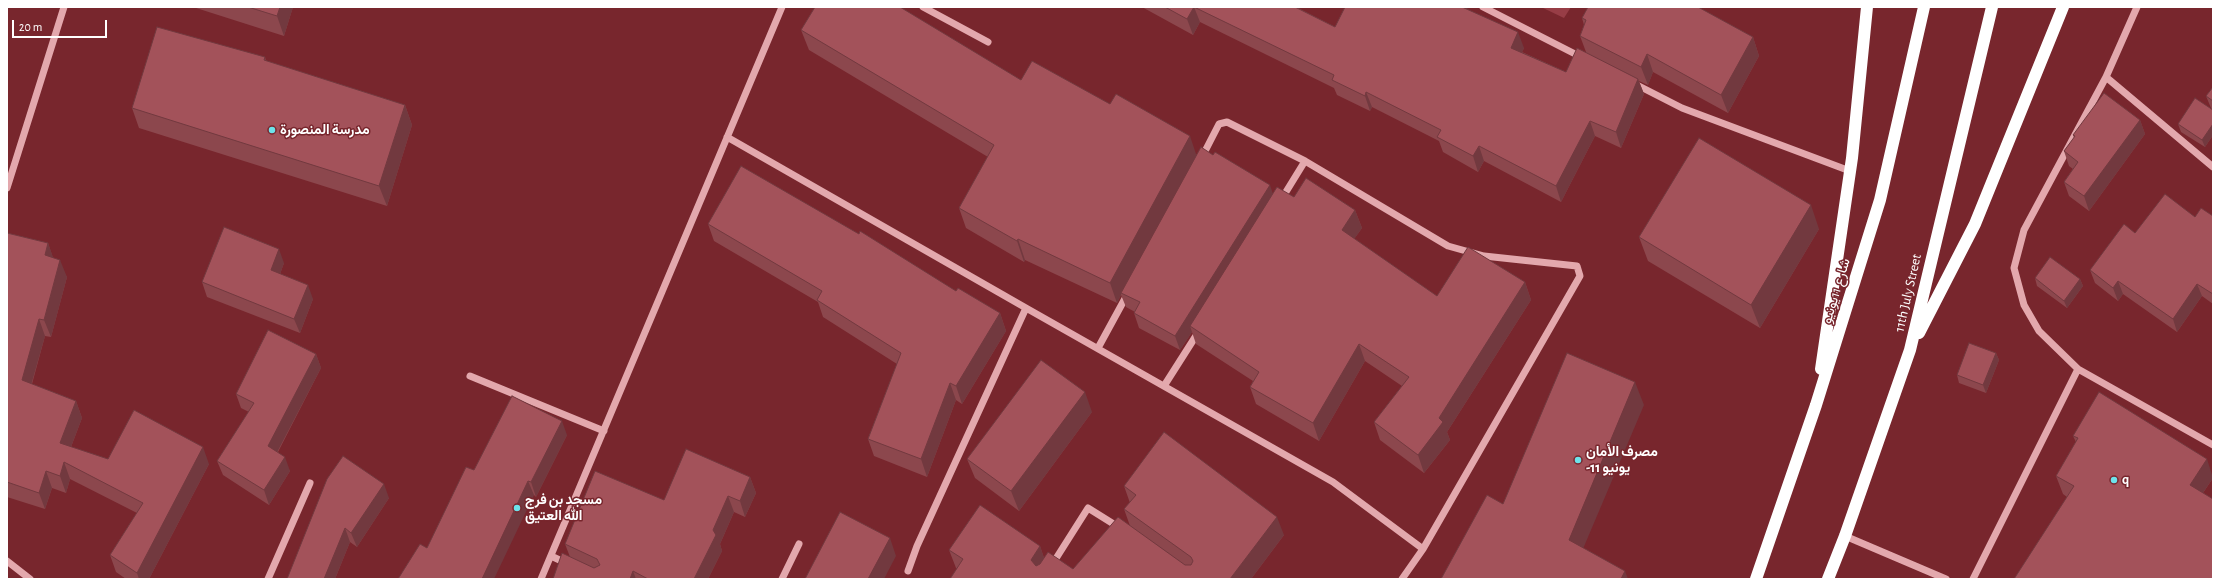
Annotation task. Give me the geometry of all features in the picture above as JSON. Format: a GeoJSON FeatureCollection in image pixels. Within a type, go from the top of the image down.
{"type":"FeatureCollection","features":[{"type":"Feature","properties":{"kind":"highway"},"geometry":{"type":"LineString","coordinates":[[1816,405],[1850,171],[1867,7]]}},
{"type":"Feature","properties":{"kind":"highway","name":"شارع 11يونيو"},"geometry":{"type":"LineString","coordinates":[[1756,579],[1816,405],[1880,200],[1924,7]]}},
{"type":"Feature","properties":{"kind":"highway","name":"11th July Street"},"geometry":{"type":"LineString","coordinates":[[1828,579],[1845,536],[1910,350],[1992,7]]}},
{"type":"Feature","properties":{"kind":"highway"},"geometry":{"type":"LineString","coordinates":[[1910,350],[1975,224],[2063,7]]}},
{"type":"Feature","properties":{"kind":"street"},"geometry":{"type":"LineString","coordinates":[[7,188],[64,7]]}},
{"type":"Feature","properties":{"kind":"street"},"geometry":{"type":"LineString","coordinates":[[541,579],[782,7]]}},
{"type":"Feature","properties":{"kind":"street"},"geometry":{"type":"LineString","coordinates":[[923,7],[988,42]]}},
{"type":"Feature","properties":{"kind":"street"},"geometry":{"type":"LineString","coordinates":[[1483,7],[1590,61]]}},
{"type":"Feature","properties":{"kind":"street"},"geometry":{"type":"LineString","coordinates":[[2137,7],[2106,77],[2024,230],[2014,268],[2024,305],[2039,331],[2078,369],[2213,444]]}},
{"type":"Feature","properties":{"kind":"street"},"geometry":{"type":"LineString","coordinates":[[2106,77],[2213,167]]}},
{"type":"Feature","properties":{"kind":"street"},"geometry":{"type":"LineString","coordinates":[[1625,79],[1682,108],[1850,171]]}},
{"type":"Feature","properties":{"kind":"street"},"geometry":{"type":"LineString","coordinates":[[1197,166],[1219,124],[1227,122],[1305,161],[1448,246],[1484,256],[1577,266],[1580,276],[1423,549],[1402,579]]}},
{"type":"Feature","properties":{"kind":"street"},"geometry":{"type":"LineString","coordinates":[[727,137],[1332,482],[1423,549]]}},
{"type":"Feature","properties":{"kind":"street"},"geometry":{"type":"LineString","coordinates":[[1275,208],[1305,161]]}},
{"type":"Feature","properties":{"kind":"street"},"geometry":{"type":"LineString","coordinates":[[1098,348],[1132,285]]}},
{"type":"Feature","properties":{"kind":"street"},"geometry":{"type":"LineString","coordinates":[[908,571],[917,546],[1026,308]]}},
{"type":"Feature","properties":{"kind":"street"},"geometry":{"type":"LineString","coordinates":[[1164,386],[1202,325]]}},
{"type":"Feature","properties":{"kind":"street"},"geometry":{"type":"LineString","coordinates":[[1973,579],[2078,369]]}},
{"type":"Feature","properties":{"kind":"street"},"geometry":{"type":"LineString","coordinates":[[470,376],[604,431]]}},
{"type":"Feature","properties":{"kind":"street"},"geometry":{"type":"LineString","coordinates":[[268,579],[310,483]]}},
{"type":"Feature","properties":{"kind":"street"},"geometry":{"type":"LineString","coordinates":[[1043,579],[1088,508],[1128,531]]}},
{"type":"Feature","properties":{"kind":"street"},"geometry":{"type":"LineString","coordinates":[[1845,536],[1946,579]]}},
{"type":"Feature","properties":{"kind":"street"},"geometry":{"type":"LineString","coordinates":[[782,579],[799,544]]}},
{"type":"Feature","properties":{"kind":"street"},"geometry":{"type":"LineString","coordinates":[[551,556],[573,566]]}},
{"type":"Feature","properties":{"kind":"street"},"geometry":{"type":"LineString","coordinates":[[7,561],[30,579]]}},
{"type":"Feature","properties":{"kind":"shaded area"},"geometry":{"type":"Polygon","coordinates":[[[1541,7],[1571,7],[1564,18],[1541,7]]]}},
{"type":"Feature","properties":{"kind":"building"},"geometry":{"type":"Polygon","coordinates":[[[248,7],[280,7],[277,16],[248,7]]]}},
{"type":"Feature","properties":{"kind":"building"},"geometry":{"type":"Polygon","coordinates":[[[815,7],[900,7],[1021,80],[1032,61],[1110,104],[1116,94],[1190,136],[1110,283],[1018,239],[1017,241],[959,208],[994,145],[801,30],[815,7]]]}},
{"type":"Feature","properties":{"kind":"building"},"geometry":{"type":"Polygon","coordinates":[[[1165,7],[1194,7],[1187,19],[1165,7]]]}},
{"type":"Feature","properties":{"kind":"building"},"geometry":{"type":"Polygon","coordinates":[[[1194,7],[1295,7],[1335,27],[1345,7],[1462,7],[1518,32],[1511,48],[1566,72],[1577,48],[1638,79],[1616,132],[1590,121],[1556,186],[1479,146],[1473,156],[1437,137],[1441,130],[1366,92],[1365,96],[1332,80],[1334,75],[1194,7]]]}},
{"type":"Feature","properties":{"kind":"building"},"geometry":{"type":"Polygon","coordinates":[[[1588,7],[1698,7],[1753,37],[1721,95],[1647,54],[1641,67],[1580,36],[1586,20],[1582,18],[1588,7]]]}},
{"type":"Feature","properties":{"kind":"building"},"geometry":{"type":"Polygon","coordinates":[[[157,27],[265,57],[264,60],[405,105],[379,186],[132,108],[157,27]]]}},
{"type":"Feature","properties":{"kind":"building"},"geometry":{"type":"Polygon","coordinates":[[[2213,87],[2213,101],[2206,96],[2213,87]]]}},
{"type":"Feature","properties":{"kind":"building"},"geometry":{"type":"Polygon","coordinates":[[[2104,93],[2140,120],[2084,196],[2064,182],[2078,162],[2064,151],[2075,136],[2073,135],[2104,93]]]}},
{"type":"Feature","properties":{"kind":"building"},"geometry":{"type":"Polygon","coordinates":[[[2195,98],[2213,110],[2213,124],[2202,140],[2178,124],[2195,98]]]}},
{"type":"Feature","properties":{"kind":"building"},"geometry":{"type":"Polygon","coordinates":[[[1699,138],[1811,205],[1751,305],[1639,237],[1699,138]]]}},
{"type":"Feature","properties":{"kind":"building"},"geometry":{"type":"Polygon","coordinates":[[[1201,147],[1213,155],[1215,152],[1270,185],[1175,336],[1134,313],[1140,302],[1121,293],[1201,147]]]}},
{"type":"Feature","properties":{"kind":"building"},"geometry":{"type":"Polygon","coordinates":[[[741,166],[859,234],[860,231],[956,291],[958,288],[1000,313],[956,386],[950,383],[921,459],[868,439],[901,353],[817,300],[822,291],[708,224],[741,166]]]}},
{"type":"Feature","properties":{"kind":"building"},"geometry":{"type":"Polygon","coordinates":[[[1306,178],[1355,210],[1342,230],[1437,296],[1468,247],[1525,282],[1439,418],[1443,422],[1418,455],[1374,422],[1409,377],[1359,344],[1313,423],[1250,387],[1259,372],[1190,326],[1277,187],[1294,197],[1306,178]]]}},
{"type":"Feature","properties":{"kind":"building"},"geometry":{"type":"Polygon","coordinates":[[[2165,194],[2195,217],[2201,208],[2213,216],[2213,294],[2197,284],[2173,319],[2118,281],[2113,288],[2090,270],[2124,224],[2135,233],[2165,194]]]}},
{"type":"Feature","properties":{"kind":"building"},"geometry":{"type":"Polygon","coordinates":[[[224,227],[279,249],[271,270],[308,285],[294,319],[202,282],[224,227]]]}},
{"type":"Feature","properties":{"kind":"building"},"geometry":{"type":"Polygon","coordinates":[[[7,233],[48,243],[45,255],[60,260],[44,320],[39,319],[22,380],[76,401],[60,443],[108,459],[134,410],[203,447],[137,573],[110,555],[143,503],[64,462],[60,476],[46,471],[39,493],[7,482],[7,233]]]}},
{"type":"Feature","properties":{"kind":"building"},"geometry":{"type":"Polygon","coordinates":[[[2050,257],[2080,279],[2064,301],[2035,278],[2050,257]]]}},
{"type":"Feature","properties":{"kind":"building"},"geometry":{"type":"Polygon","coordinates":[[[268,330],[316,354],[268,446],[285,457],[264,490],[217,461],[254,403],[236,394],[268,330]]]}},
{"type":"Feature","properties":{"kind":"building"},"geometry":{"type":"Polygon","coordinates":[[[1969,343],[1996,353],[1983,385],[1957,375],[1969,343]]]}},
{"type":"Feature","properties":{"kind":"building"},"geometry":{"type":"Polygon","coordinates":[[[1567,353],[1635,382],[1569,540],[1625,571],[1621,579],[1441,579],[1487,495],[1503,504],[1567,353]]]}},
{"type":"Feature","properties":{"kind":"building"},"geometry":{"type":"Polygon","coordinates":[[[1041,360],[1085,392],[1011,491],[967,459],[1041,360]]]}},
{"type":"Feature","properties":{"kind":"building"},"geometry":{"type":"Polygon","coordinates":[[[2099,392],[2207,459],[2190,485],[2213,499],[2213,579],[2014,579],[2074,486],[2056,476],[2078,438],[2073,436],[2099,392]]]}},
{"type":"Feature","properties":{"kind":"building"},"geometry":{"type":"Polygon","coordinates":[[[512,396],[562,421],[531,482],[528,481],[482,579],[398,579],[420,544],[427,548],[466,467],[474,470],[512,396]]]}},
{"type":"Feature","properties":{"kind":"building"},"geometry":{"type":"Polygon","coordinates":[[[1164,432],[1277,517],[1230,579],[950,579],[963,559],[949,550],[980,505],[1040,546],[1031,560],[1036,566],[1040,564],[1048,552],[1073,569],[1118,517],[1185,565],[1191,565],[1193,561],[1191,557],[1124,509],[1136,495],[1124,486],[1164,432]]]}},
{"type":"Feature","properties":{"kind":"building"},"geometry":{"type":"Polygon","coordinates":[[[686,449],[750,477],[740,501],[728,496],[713,530],[716,535],[694,579],[648,579],[633,571],[630,579],[553,579],[562,553],[594,568],[600,565],[597,559],[565,544],[595,471],[664,500],[686,449]]]}},
{"type":"Feature","properties":{"kind":"building"},"geometry":{"type":"Polygon","coordinates":[[[343,456],[384,484],[351,533],[345,528],[324,579],[287,579],[327,479],[343,456]]]}},
{"type":"Feature","properties":{"kind":"building"},"geometry":{"type":"Polygon","coordinates":[[[840,512],[890,538],[868,579],[805,579],[840,512]]]}},
{"type":"Feature","properties":{"kind":"place","name":"مدرسة المنصورة"},"geometry":{"type":"Point","coordinates":[272,130]}},
{"type":"Feature","properties":{"kind":"place","name":"مصرف الأمان -11 يونيو"},"geometry":{"type":"Point","coordinates":[1578,460]}},
{"type":"Feature","properties":{"kind":"place","name":"q"},"geometry":{"type":"Point","coordinates":[2114,480]}},
{"type":"Feature","properties":{"kind":"place","name":"مسجد بن فرج الله العتيق"},"geometry":{"type":"Point","coordinates":[517,508]}}]}
